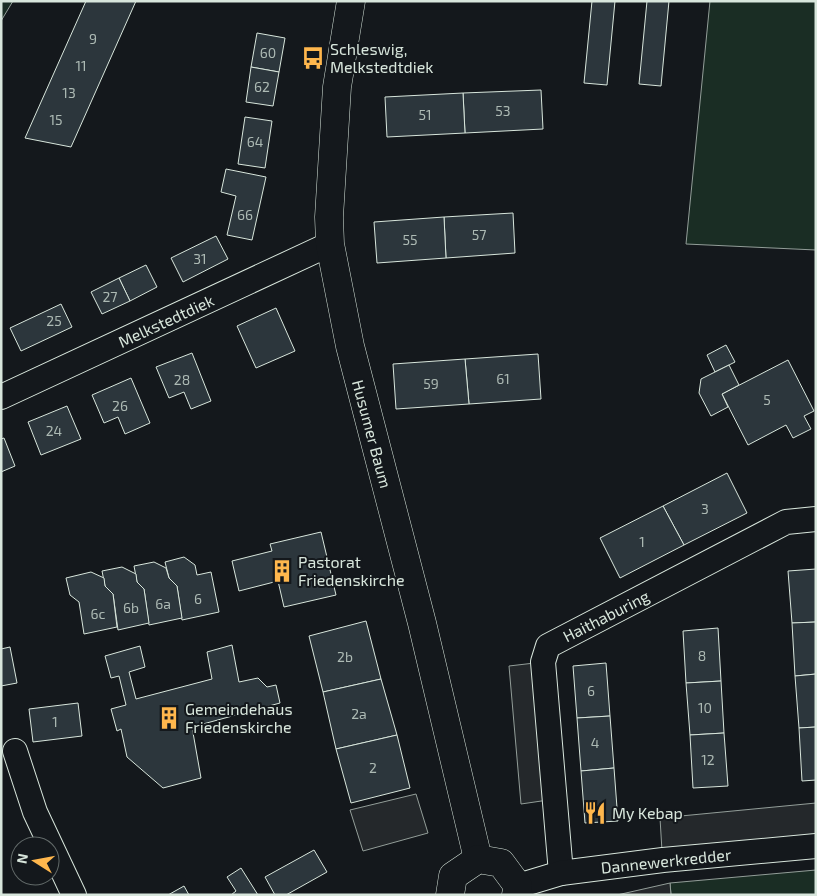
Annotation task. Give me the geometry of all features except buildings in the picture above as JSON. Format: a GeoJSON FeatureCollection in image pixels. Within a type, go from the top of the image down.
{"type":"FeatureCollection","features":[{"type":"Feature","properties":{"kind":"street","name":"Husumer Baum"},"geometry":{"type":"LineString","coordinates":[[351,1],[337,87],[329,217],[330,244],[350,346],[422,623],[478,859]]}},
{"type":"Feature","properties":{"kind":"street","name":"Melkstedtdiek"},"geometry":{"type":"LineString","coordinates":[[1,397],[330,244]]}},
{"type":"Feature","properties":{"kind":"street","name":"Haithaburing"},"geometry":{"type":"LineString","coordinates":[[561,873],[543,662],[548,646],[786,522],[816,519]]}},
{"type":"Feature","properties":{"kind":"street"},"geometry":{"type":"LineString","coordinates":[[15,751],[35,812],[74,895]]}},
{"type":"Feature","properties":{"kind":"street","name":"Dannewerkredder"},"geometry":{"type":"LineString","coordinates":[[517,891],[561,873],[663,860],[816,846]]}},
{"type":"Feature","properties":{"kind":"street"},"geometry":{"type":"LineString","coordinates":[[450,895],[453,876],[478,859],[501,863],[517,891]]}},
{"type":"Feature","properties":{"kind":"green space"},"geometry":{"type":"Polygon","coordinates":[[[1,1],[13,1],[1,21],[1,1]]]}},
{"type":"Feature","properties":{"kind":"green space"},"geometry":{"type":"Polygon","coordinates":[[[710,1],[816,1],[816,250],[686,244],[710,1]]]}},
{"type":"Feature","properties":{"kind":"green space"},"geometry":{"type":"Polygon","coordinates":[[[816,870],[816,895],[671,895],[670,883],[816,870]]]}},
{"type":"Feature","properties":{"kind":"shaded area"},"geometry":{"type":"Polygon","coordinates":[[[543,662],[555,799],[521,804],[509,666],[543,662]]]}},
{"type":"Feature","properties":{"kind":"shaded area"},"geometry":{"type":"Polygon","coordinates":[[[416,794],[428,833],[363,851],[350,810],[416,794]]]}},
{"type":"Feature","properties":{"kind":"shaded area"},"geometry":{"type":"Polygon","coordinates":[[[816,803],[816,836],[662,851],[660,818],[816,803]]]}},
{"type":"Feature","properties":{"kind":"shaded area"},"geometry":{"type":"Polygon","coordinates":[[[670,883],[671,895],[617,895],[670,883]]]}},
{"type":"Feature","properties":{"kind":"place","name":"Schleswig, Melkstedtdiek"},"geometry":{"type":"Point","coordinates":[313,58]}},
{"type":"Feature","properties":{"kind":"place","name":"Pastorat Friedenskirche"},"geometry":{"type":"Point","coordinates":[282,571]}},
{"type":"Feature","properties":{"kind":"place","name":"Gemeindehaus Friedenskirche"},"geometry":{"type":"Point","coordinates":[169,718]}},
{"type":"Feature","properties":{"kind":"place","name":"My Kebap"},"geometry":{"type":"Point","coordinates":[595,813]}}]}
